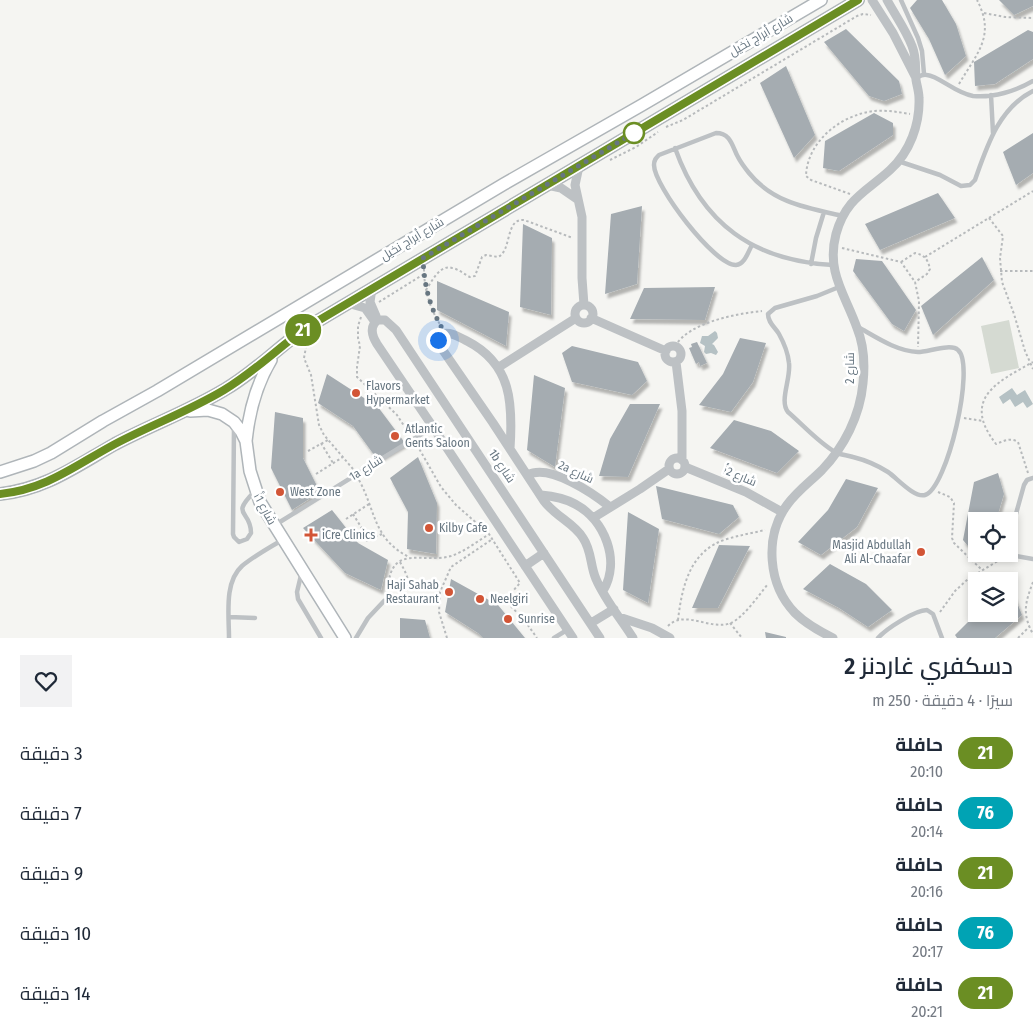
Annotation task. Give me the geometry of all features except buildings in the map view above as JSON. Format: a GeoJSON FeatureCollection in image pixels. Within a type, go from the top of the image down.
{"type":"FeatureCollection","features":[{"type":"Feature","properties":{"kind":"street","name":"شارع أبراج نخيل"},"geometry":{"type":"LineString","coordinates":[[0,472],[34,461],[51,453],[504,184],[821,0]]}},
{"type":"Feature","properties":{"kind":"street","name":"شارع أبراج نخيل"},"geometry":{"type":"LineString","coordinates":[[0,494],[26,490],[58,478],[120,441],[180,414],[241,380],[298,333],[858,0]]}},
{"type":"Feature","properties":{"kind":"street","name":"شارع 2"},"geometry":{"type":"LineString","coordinates":[[872,0],[920,76]]}},
{"type":"Feature","properties":{"kind":"street","name":"شارع 2"},"geometry":{"type":"LineString","coordinates":[[832,638],[810,625],[794,612],[782,596],[775,577],[772,553],[776,528],[782,512],[794,496],[822,470],[836,452],[854,420],[863,385],[864,356],[862,341],[839,287],[834,265],[834,246],[843,216],[857,196],[891,169],[898,161],[909,144],[918,116],[920,76],[912,47],[887,0]]}},
{"type":"Feature","properties":{"kind":"street"},"geometry":{"type":"LineString","coordinates":[[581,165],[575,185],[582,217],[584,305]]}},
{"type":"Feature","properties":{"kind":"street"},"geometry":{"type":"LineString","coordinates":[[548,185],[561,188],[577,199]]}},
{"type":"Feature","properties":{"kind":"street"},"geometry":{"type":"LineString","coordinates":[[347,303],[360,305],[370,310],[372,288]]}},
{"type":"Feature","properties":{"kind":"street"},"geometry":{"type":"LineString","coordinates":[[584,305],[591,308],[591,318],[585,322],[580,322],[576,318],[576,309],[584,305]]}},
{"type":"Feature","properties":{"kind":"street","name":"1b شارع"},"geometry":{"type":"LineString","coordinates":[[370,310],[376,321]]}},
{"type":"Feature","properties":{"kind":"street"},"geometry":{"type":"LineString","coordinates":[[499,367],[576,318]]}},
{"type":"Feature","properties":{"kind":"street"},"geometry":{"type":"LineString","coordinates":[[591,318],[666,351]]}},
{"type":"Feature","properties":{"kind":"street","name":"1b شارع"},"geometry":{"type":"LineString","coordinates":[[376,321],[372,329],[374,339],[570,634]]}},
{"type":"Feature","properties":{"kind":"street","name":"1b شارع"},"geometry":{"type":"LineString","coordinates":[[376,321],[389,322],[396,330],[600,638]]}},
{"type":"Feature","properties":{"kind":"street"},"geometry":{"type":"LineString","coordinates":[[510,449],[512,416],[510,399],[499,367],[481,350],[460,337],[445,333],[439,336],[438,343],[552,512],[571,525],[584,539],[588,547],[594,575],[633,638]]}},
{"type":"Feature","properties":{"kind":"street"},"geometry":{"type":"LineString","coordinates":[[666,351],[669,347],[675,346],[682,352],[681,358],[676,362]]}},
{"type":"Feature","properties":{"kind":"street"},"geometry":{"type":"LineString","coordinates":[[666,351],[667,360],[676,362]]}},
{"type":"Feature","properties":{"kind":"street"},"geometry":{"type":"LineString","coordinates":[[246,441],[255,395],[267,366],[275,353]]}},
{"type":"Feature","properties":{"kind":"street"},"geometry":{"type":"LineString","coordinates":[[593,518],[669,469],[671,472],[678,474],[684,470],[682,411],[676,362]]}},
{"type":"Feature","properties":{"kind":"street"},"geometry":{"type":"LineString","coordinates":[[180,414],[194,410],[208,410],[222,414],[234,422]]}},
{"type":"Feature","properties":{"kind":"street","name":"شارع 1أ"},"geometry":{"type":"LineString","coordinates":[[234,422],[241,430],[246,441],[255,491],[263,508],[345,638]]}},
{"type":"Feature","properties":{"kind":"street","name":"شارع 2أ"},"geometry":{"type":"LineString","coordinates":[[684,463],[746,492],[782,512]]}},
{"type":"Feature","properties":{"kind":"street","name":"2a شارع"},"geometry":{"type":"LineString","coordinates":[[528,475],[539,471],[569,481],[610,507]]}},
{"type":"Feature","properties":{"kind":"street"},"geometry":{"type":"LineString","coordinates":[[541,495],[575,504],[593,518],[606,539],[610,551],[611,571],[603,591]]}},
{"type":"Feature","properties":{"kind":"street"},"geometry":{"type":"LineString","coordinates":[[525,566],[544,553]]}},
{"type":"Feature","properties":{"kind":"street"},"geometry":{"type":"LineString","coordinates":[[591,623],[617,613],[666,636]]}},
{"type":"Feature","properties":{"kind":"lane"},"geometry":{"type":"LineString","coordinates":[[901,0],[922,51],[920,76],[931,75],[956,91],[974,96],[991,95],[1026,85],[1033,81]]}},
{"type":"Feature","properties":{"kind":"lane"},"geometry":{"type":"LineString","coordinates":[[898,161],[940,175],[961,186],[968,186],[974,180],[993,135],[1004,115],[1031,91],[1026,85]]}},
{"type":"Feature","properties":{"kind":"lane"},"geometry":{"type":"LineString","coordinates":[[991,95],[993,135]]}},
{"type":"Feature","properties":{"kind":"lane"},"geometry":{"type":"LineString","coordinates":[[752,245],[741,263],[737,265],[730,264],[698,236],[685,222],[664,190],[654,166],[659,154],[716,134],[724,134],[730,140],[738,157],[749,173],[763,187],[779,198],[796,206],[843,216]]}},
{"type":"Feature","properties":{"kind":"lane"},"geometry":{"type":"LineString","coordinates":[[675,148],[689,182],[704,204],[723,224],[752,245],[786,259],[811,264],[834,265]]}},
{"type":"Feature","properties":{"kind":"lane"},"geometry":{"type":"LineString","coordinates":[[811,264],[824,212]]}},
{"type":"Feature","properties":{"kind":"lane"},"geometry":{"type":"LineString","coordinates":[[839,287],[817,296],[775,308],[768,314],[769,320],[783,341],[789,362],[788,385],[784,399],[786,409],[836,452],[859,458],[881,468],[917,495],[927,495],[932,490],[948,455],[959,417],[963,374],[961,353],[952,347],[918,352],[893,346],[857,326]]}},
{"type":"Feature","properties":{"kind":"lane"},"geometry":{"type":"LineString","coordinates":[[234,422],[233,534],[239,542],[247,539],[251,533],[242,506],[255,491]]}},
{"type":"Feature","properties":{"kind":"lane","name":"1a شارع"},"geometry":{"type":"LineString","coordinates":[[274,526],[433,426]]}},
{"type":"Feature","properties":{"kind":"lane"},"geometry":{"type":"LineString","coordinates":[[1017,512],[1024,486],[1032,478]]}},
{"type":"Feature","properties":{"kind":"lane"},"geometry":{"type":"LineString","coordinates":[[229,638],[231,586],[238,570],[247,562],[283,540]]}},
{"type":"Feature","properties":{"kind":"lane"},"geometry":{"type":"LineString","coordinates":[[1018,556],[1033,559]]}},
{"type":"Feature","properties":{"kind":"lane"},"geometry":{"type":"LineString","coordinates":[[302,570],[297,592],[298,599],[321,638]]}},
{"type":"Feature","properties":{"kind":"lane"},"geometry":{"type":"LineString","coordinates":[[356,638],[368,618],[384,601]]}},
{"type":"Feature","properties":{"kind":"lane"},"geometry":{"type":"LineString","coordinates":[[878,638],[897,623],[923,610],[930,611],[935,617],[942,638]]}},
{"type":"Feature","properties":{"kind":"lane"},"geometry":{"type":"LineString","coordinates":[[229,617],[255,618]]}},
{"type":"Feature","properties":{"kind":"lane"},"geometry":{"type":"LineString","coordinates":[[554,638],[570,634]]}},
{"type":"Feature","properties":{"kind":"path"},"geometry":{"type":"LineString","coordinates":[[956,91],[983,41],[986,27],[984,13],[977,0]]}},
{"type":"Feature","properties":{"kind":"path"},"geometry":{"type":"LineString","coordinates":[[984,13],[1005,18],[1033,18]]}},
{"type":"Feature","properties":{"kind":"path"},"geometry":{"type":"LineString","coordinates":[[608,161],[636,147],[661,129],[683,120],[857,16],[866,14],[875,17],[881,14]]}},
{"type":"Feature","properties":{"kind":"path"},"geometry":{"type":"LineString","coordinates":[[857,196],[811,180],[806,176],[807,167],[818,144],[825,135],[843,121],[864,113],[886,111],[918,116]]}},
{"type":"Feature","properties":{"kind":"path"},"geometry":{"type":"LineString","coordinates":[[925,257],[1033,190]]}},
{"type":"Feature","properties":{"kind":"path"},"geometry":{"type":"LineString","coordinates":[[989,218],[1003,236],[1000,271],[1005,293],[1033,368]]}},
{"type":"Feature","properties":{"kind":"path"},"geometry":{"type":"LineString","coordinates":[[426,290],[441,270],[446,267],[473,277],[483,256],[495,258],[502,255],[505,252],[514,223],[519,219],[582,241]]}},
{"type":"Feature","properties":{"kind":"path"},"geometry":{"type":"LineString","coordinates":[[834,246],[901,262],[915,282],[918,301],[918,352]]}},
{"type":"Feature","properties":{"kind":"path"},"geometry":{"type":"LineString","coordinates":[[901,262],[915,253],[925,257],[930,270],[915,282]]}},
{"type":"Feature","properties":{"kind":"path"},"geometry":{"type":"LineString","coordinates":[[423,258],[426,290],[436,319],[445,333]]}},
{"type":"Feature","properties":{"kind":"path"},"geometry":{"type":"LineString","coordinates":[[1000,271],[1033,270]]}},
{"type":"Feature","properties":{"kind":"path"},"geometry":{"type":"LineString","coordinates":[[424,274],[361,315],[358,326],[360,346],[356,367],[357,376],[397,415],[441,488],[456,505],[488,534],[520,583],[506,600],[537,638]]}},
{"type":"Feature","properties":{"kind":"path"},"geometry":{"type":"LineString","coordinates":[[675,346],[684,334],[705,324],[759,311],[768,314]]}},
{"type":"Feature","properties":{"kind":"path"},"geometry":{"type":"LineString","coordinates":[[298,333],[306,346],[304,358],[311,375],[321,430],[356,474],[382,534],[396,549],[409,557],[432,558],[453,555],[488,534]]}},
{"type":"Feature","properties":{"kind":"path"},"geometry":{"type":"LineString","coordinates":[[1032,362],[990,389],[984,401],[983,420],[985,428],[996,444],[1008,439],[1018,442],[1032,478]]}},
{"type":"Feature","properties":{"kind":"path"},"geometry":{"type":"LineString","coordinates":[[959,417],[983,420]]}},
{"type":"Feature","properties":{"kind":"path"},"geometry":{"type":"LineString","coordinates":[[308,451],[328,440]]}},
{"type":"Feature","properties":{"kind":"path"},"geometry":{"type":"LineString","coordinates":[[321,444],[333,463]]}},
{"type":"Feature","properties":{"kind":"path"},"geometry":{"type":"LineString","coordinates":[[316,474],[343,457]]}},
{"type":"Feature","properties":{"kind":"path"},"geometry":{"type":"LineString","coordinates":[[932,490],[947,495],[953,500],[955,506],[952,538],[982,570]]}},
{"type":"Feature","properties":{"kind":"path"},"geometry":{"type":"LineString","coordinates":[[346,519],[369,504]]}},
{"type":"Feature","properties":{"kind":"path"},"geometry":{"type":"LineString","coordinates":[[353,514],[368,541],[382,534]]}},
{"type":"Feature","properties":{"kind":"path"},"geometry":{"type":"LineString","coordinates":[[678,620],[683,586],[692,566],[699,557],[726,539],[776,528]]}},
{"type":"Feature","properties":{"kind":"path"},"geometry":{"type":"LineString","coordinates":[[447,638],[439,606],[440,592],[451,567],[492,540]]}},
{"type":"Feature","properties":{"kind":"path"},"geometry":{"type":"LineString","coordinates":[[400,562],[409,582],[406,587],[388,588],[391,571],[400,562],[409,557]]}},
{"type":"Feature","properties":{"kind":"path"},"geometry":{"type":"LineString","coordinates":[[935,617],[961,585],[994,562]]}},
{"type":"Feature","properties":{"kind":"path"},"geometry":{"type":"LineString","coordinates":[[666,636],[669,624],[678,620],[720,624],[730,623],[739,618],[775,577]]}},
{"type":"Feature","properties":{"kind":"path"},"geometry":{"type":"LineString","coordinates":[[1033,582],[1025,609],[1026,620],[1033,634]]}},
{"type":"Feature","properties":{"kind":"path"},"geometry":{"type":"LineString","coordinates":[[730,623],[742,638]]}},
{"type":"Feature","properties":{"kind":"path"},"geometry":{"type":"LineString","coordinates":[[1018,638],[1029,627]]}},
{"type":"Feature","properties":{"kind":"shaded area"},"geometry":{"type":"Polygon","coordinates":[[[1009,320],[1019,368],[991,374],[981,326],[1009,320]]]}},
{"type":"Feature","properties":{"kind":"shaded area"},"geometry":{"type":"Polygon","coordinates":[[[715,331],[718,338],[712,344],[718,352],[716,355],[706,354],[704,352],[705,346],[700,343],[702,336],[708,336],[715,331]]]}},
{"type":"Feature","properties":{"kind":"shaded area"},"geometry":{"type":"Polygon","coordinates":[[[1012,388],[1017,395],[1025,390],[1033,404],[1027,408],[1023,402],[1015,407],[1010,399],[1003,404],[999,397],[1012,388]]]}},
{"type":"Feature","properties":{"kind":"bus line","name":"21"},"geometry":{"type":"LineString","coordinates":[[0,494],[26,490],[58,478],[120,441],[180,414],[224,390],[241,380],[306,328],[858,0]]}},
{"type":"Feature","properties":{"kind":"place","name":"Flavors Hypermarket"},"geometry":{"type":"Point","coordinates":[356,393]}},
{"type":"Feature","properties":{"kind":"place","name":"Atlantic Gents Saloon"},"geometry":{"type":"Point","coordinates":[395,436]}},
{"type":"Feature","properties":{"kind":"place","name":"West Zone"},"geometry":{"type":"Point","coordinates":[280,492]}},
{"type":"Feature","properties":{"kind":"place","name":"Kilby Cafe"},"geometry":{"type":"Point","coordinates":[429,528]}},
{"type":"Feature","properties":{"kind":"place","name":"iCre Clinics"},"geometry":{"type":"Point","coordinates":[311,535]}},
{"type":"Feature","properties":{"kind":"place","name":"Masjid Abdullah Ali Al-Chaafar"},"geometry":{"type":"Point","coordinates":[921,552]}},
{"type":"Feature","properties":{"kind":"place","name":"Haji Sahab Restaurant"},"geometry":{"type":"Point","coordinates":[449,592]}},
{"type":"Feature","properties":{"kind":"place","name":"Neelgiri"},"geometry":{"type":"Point","coordinates":[480,599]}},
{"type":"Feature","properties":{"kind":"place","name":"Sunrise"},"geometry":{"type":"Point","coordinates":[508,619]}},
{"type":"Feature","properties":{"kind":"route"},"geometry":{"type":"LineString","coordinates":[[438,340],[439,336],[445,333],[430,305],[426,290],[423,258],[634,133]]}}]}
